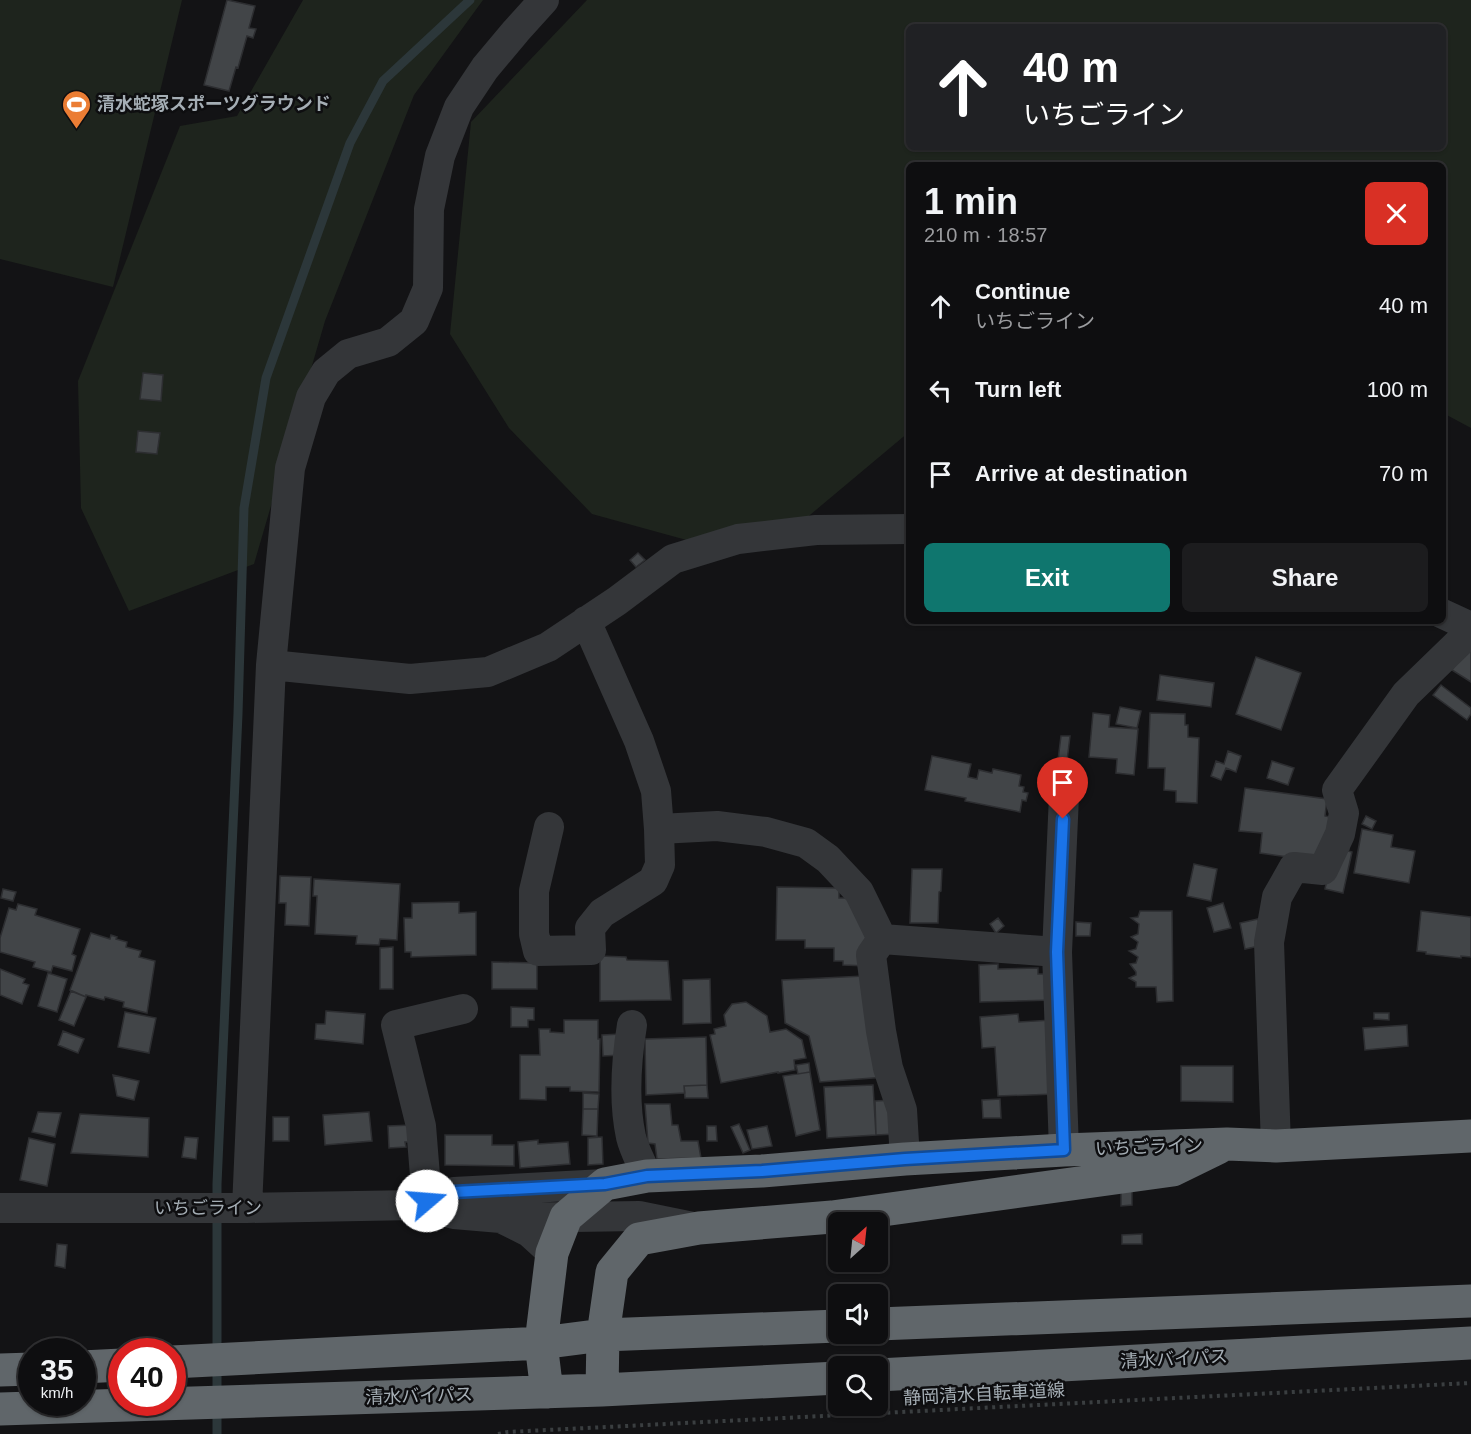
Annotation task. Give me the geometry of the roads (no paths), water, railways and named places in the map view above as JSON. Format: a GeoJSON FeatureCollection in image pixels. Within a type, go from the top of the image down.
{"type":"FeatureCollection","features":[{"type":"Feature","properties":{"kind":"highway","name":"いちごライン"},"geometry":{"type":"LineString","coordinates":[[547,1392],[541,1343],[552,1253],[566,1217],[605,1184],[647,1176],[762,1171],[905,1159],[1064,1150],[1227,1144],[1276,1146],[1471,1136]]}},
{"type":"Feature","properties":{"kind":"highway","name":"いちごライン"},"geometry":{"type":"LineString","coordinates":[[868,1212],[1173,1170],[1227,1144]]}},
{"type":"Feature","properties":{"kind":"highway"},"geometry":{"type":"LineString","coordinates":[[762,1171],[823,1188],[830,1212]]}},
{"type":"Feature","properties":{"kind":"highway","name":"いちごライン"},"geometry":{"type":"LineString","coordinates":[[602,1390],[603,1335],[612,1272],[639,1239],[699,1228],[828,1217]]}},
{"type":"Feature","properties":{"kind":"highway"},"geometry":{"type":"LineString","coordinates":[[888,1324],[1471,1301]]}},
{"type":"Feature","properties":{"kind":"highway"},"geometry":{"type":"LineString","coordinates":[[186,1362],[541,1343],[603,1335],[828,1326]]}},
{"type":"Feature","properties":{"kind":"highway","name":"清水バイパス"},"geometry":{"type":"LineString","coordinates":[[888,1374],[1471,1343]]}},
{"type":"Feature","properties":{"kind":"highway"},"geometry":{"type":"LineString","coordinates":[[0,1370],[18,1370]]}},
{"type":"Feature","properties":{"kind":"highway","name":"清水バイパス"},"geometry":{"type":"LineString","coordinates":[[0,1409],[602,1390],[828,1378]]}},
{"type":"Feature","properties":{"kind":"street"},"geometry":{"type":"LineString","coordinates":[[247,1208],[271,665],[290,468],[311,397],[326,372],[348,354],[388,342],[414,321],[428,288],[429,209],[435,177],[440,156],[459,107],[485,68],[544,0]]}},
{"type":"Feature","properties":{"kind":"street"},"geometry":{"type":"LineString","coordinates":[[271,665],[410,679],[488,672],[548,647],[617,602],[673,559],[738,539],[816,530],[906,529]]}},
{"type":"Feature","properties":{"kind":"street"},"geometry":{"type":"LineString","coordinates":[[1276,1146],[1269,942],[1277,897],[1294,867],[1323,870],[1340,834],[1344,813],[1337,790],[1406,694],[1471,629],[1446,616]]}},
{"type":"Feature","properties":{"kind":"street"},"geometry":{"type":"LineString","coordinates":[[549,827],[534,891],[534,934],[538,951],[591,950],[590,928],[602,913],[653,880],[660,865],[656,791],[639,741],[586,621]]}},
{"type":"Feature","properties":{"kind":"street"},"geometry":{"type":"LineString","coordinates":[[1064,796],[1057,952],[1064,1150]]}},
{"type":"Feature","properties":{"kind":"street"},"geometry":{"type":"LineString","coordinates":[[659,829],[717,826],[766,832],[806,843],[828,859],[859,892],[882,939]]}},
{"type":"Feature","properties":{"kind":"street"},"geometry":{"type":"LineString","coordinates":[[882,939],[1057,952]]}},
{"type":"Feature","properties":{"kind":"street"},"geometry":{"type":"LineString","coordinates":[[882,939],[871,955],[888,1068],[902,1110],[905,1159]]}},
{"type":"Feature","properties":{"kind":"street"},"geometry":{"type":"LineString","coordinates":[[421,1203],[421,1126],[396,1025],[463,1009]]}},
{"type":"Feature","properties":{"kind":"street"},"geometry":{"type":"LineString","coordinates":[[632,1025],[625,1089],[632,1139],[647,1176]]}},
{"type":"Feature","properties":{"kind":"street"},"geometry":{"type":"LineString","coordinates":[[421,1203],[454,1192],[605,1184]]}},
{"type":"Feature","properties":{"kind":"street"},"geometry":{"type":"LineString","coordinates":[[421,1203],[454,1214],[501,1218],[639,1216],[699,1228]]}},
{"type":"Feature","properties":{"kind":"street","name":"いちごライン"},"geometry":{"type":"LineString","coordinates":[[0,1208],[247,1208],[421,1203]]}},
{"type":"Feature","properties":{"kind":"street"},"geometry":{"type":"LineString","coordinates":[[501,1218],[529,1232],[552,1253]]}},
{"type":"Feature","properties":{"kind":"waterway"},"geometry":{"type":"LineString","coordinates":[[217,1434],[217,1184],[238,714],[244,508],[266,378],[350,143],[383,81],[470,0]]}},
{"type":"Feature","properties":{"kind":"place","name":"清水蛇塚スポーツグラウンド"},"geometry":{"type":"Point","coordinates":[76,130]}}]}
